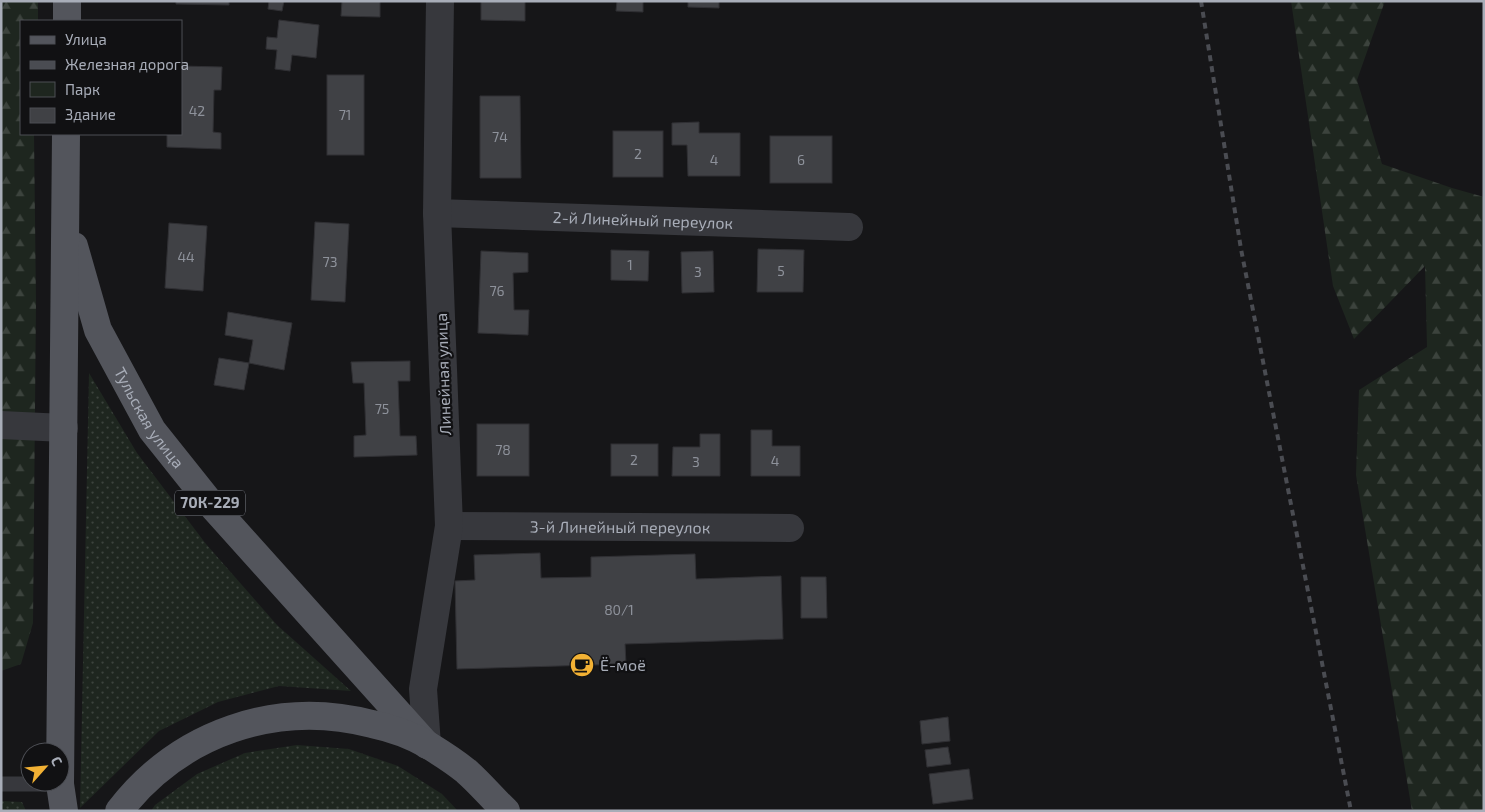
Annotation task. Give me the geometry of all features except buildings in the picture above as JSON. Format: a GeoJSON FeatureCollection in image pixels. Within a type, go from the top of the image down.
{"type":"FeatureCollection","features":[{"type":"Feature","properties":{"kind":"main road"},"geometry":{"type":"LineString","coordinates":[[67,1],[67,20]]}},
{"type":"Feature","properties":{"kind":"main road","name":"Тульская улица"},"geometry":{"type":"LineString","coordinates":[[62,798],[66,135]]}},
{"type":"Feature","properties":{"kind":"main road","name":"Тульская улица"},"geometry":{"type":"LineString","coordinates":[[66,217],[98,330],[152,430],[215,509],[427,745]]}},
{"type":"Feature","properties":{"kind":"main road","name":"70К-229"},"geometry":{"type":"LineString","coordinates":[[119,811],[131,795],[160,767],[194,745],[231,728],[270,718],[310,715],[351,718],[390,728],[427,745],[466,771],[503,808]]}},
{"type":"Feature","properties":{"kind":"street","name":"Линейная улица"},"geometry":{"type":"LineString","coordinates":[[427,745],[423,689],[450,526],[437,213],[440,1]]}},
{"type":"Feature","properties":{"kind":"street","name":"2-й Линейный переулок"},"geometry":{"type":"LineString","coordinates":[[437,213],[848,228]]}},
{"type":"Feature","properties":{"kind":"street"},"geometry":{"type":"LineString","coordinates":[[1,425],[64,428]]}},
{"type":"Feature","properties":{"kind":"street","name":"3-й Линейный переулок"},"geometry":{"type":"LineString","coordinates":[[450,526],[790,528]]}},
{"type":"Feature","properties":{"kind":"lane"},"geometry":{"type":"LineString","coordinates":[[1,784],[62,798]]}},
{"type":"Feature","properties":{"kind":"green space"},"geometry":{"type":"Polygon","coordinates":[[[1,1],[38,1],[38,20],[20,20],[20,135],[34,135],[36,302],[33,623],[21,664],[1,671],[1,1]]]}},
{"type":"Feature","properties":{"kind":"green space"},"geometry":{"type":"Polygon","coordinates":[[[1291,1],[1385,1],[1357,80],[1382,164],[1484,197],[1484,811],[1412,811],[1356,475],[1359,390],[1427,347],[1425,266],[1354,339],[1333,286],[1291,1]]]}},
{"type":"Feature","properties":{"kind":"green space"},"geometry":{"type":"Polygon","coordinates":[[[89,373],[137,453],[206,544],[277,625],[351,691],[279,686],[218,702],[159,731],[80,808],[89,373]]]}},
{"type":"Feature","properties":{"kind":"green space"},"geometry":{"type":"Polygon","coordinates":[[[297,745],[349,749],[398,766],[442,794],[458,811],[151,811],[155,805],[197,774],[245,753],[297,745]]]}},
{"type":"Feature","properties":{"kind":"green space"},"geometry":{"type":"Polygon","coordinates":[[[1,801],[22,802],[26,811],[1,811],[1,801]]]}},
{"type":"Feature","properties":{"kind":"railway"},"geometry":{"type":"LineString","coordinates":[[1201,1],[1241,249],[1351,811]]}},
{"type":"Feature","properties":{"kind":"place","name":"Ё-моё"},"geometry":{"type":"Point","coordinates":[582,665]}}]}
